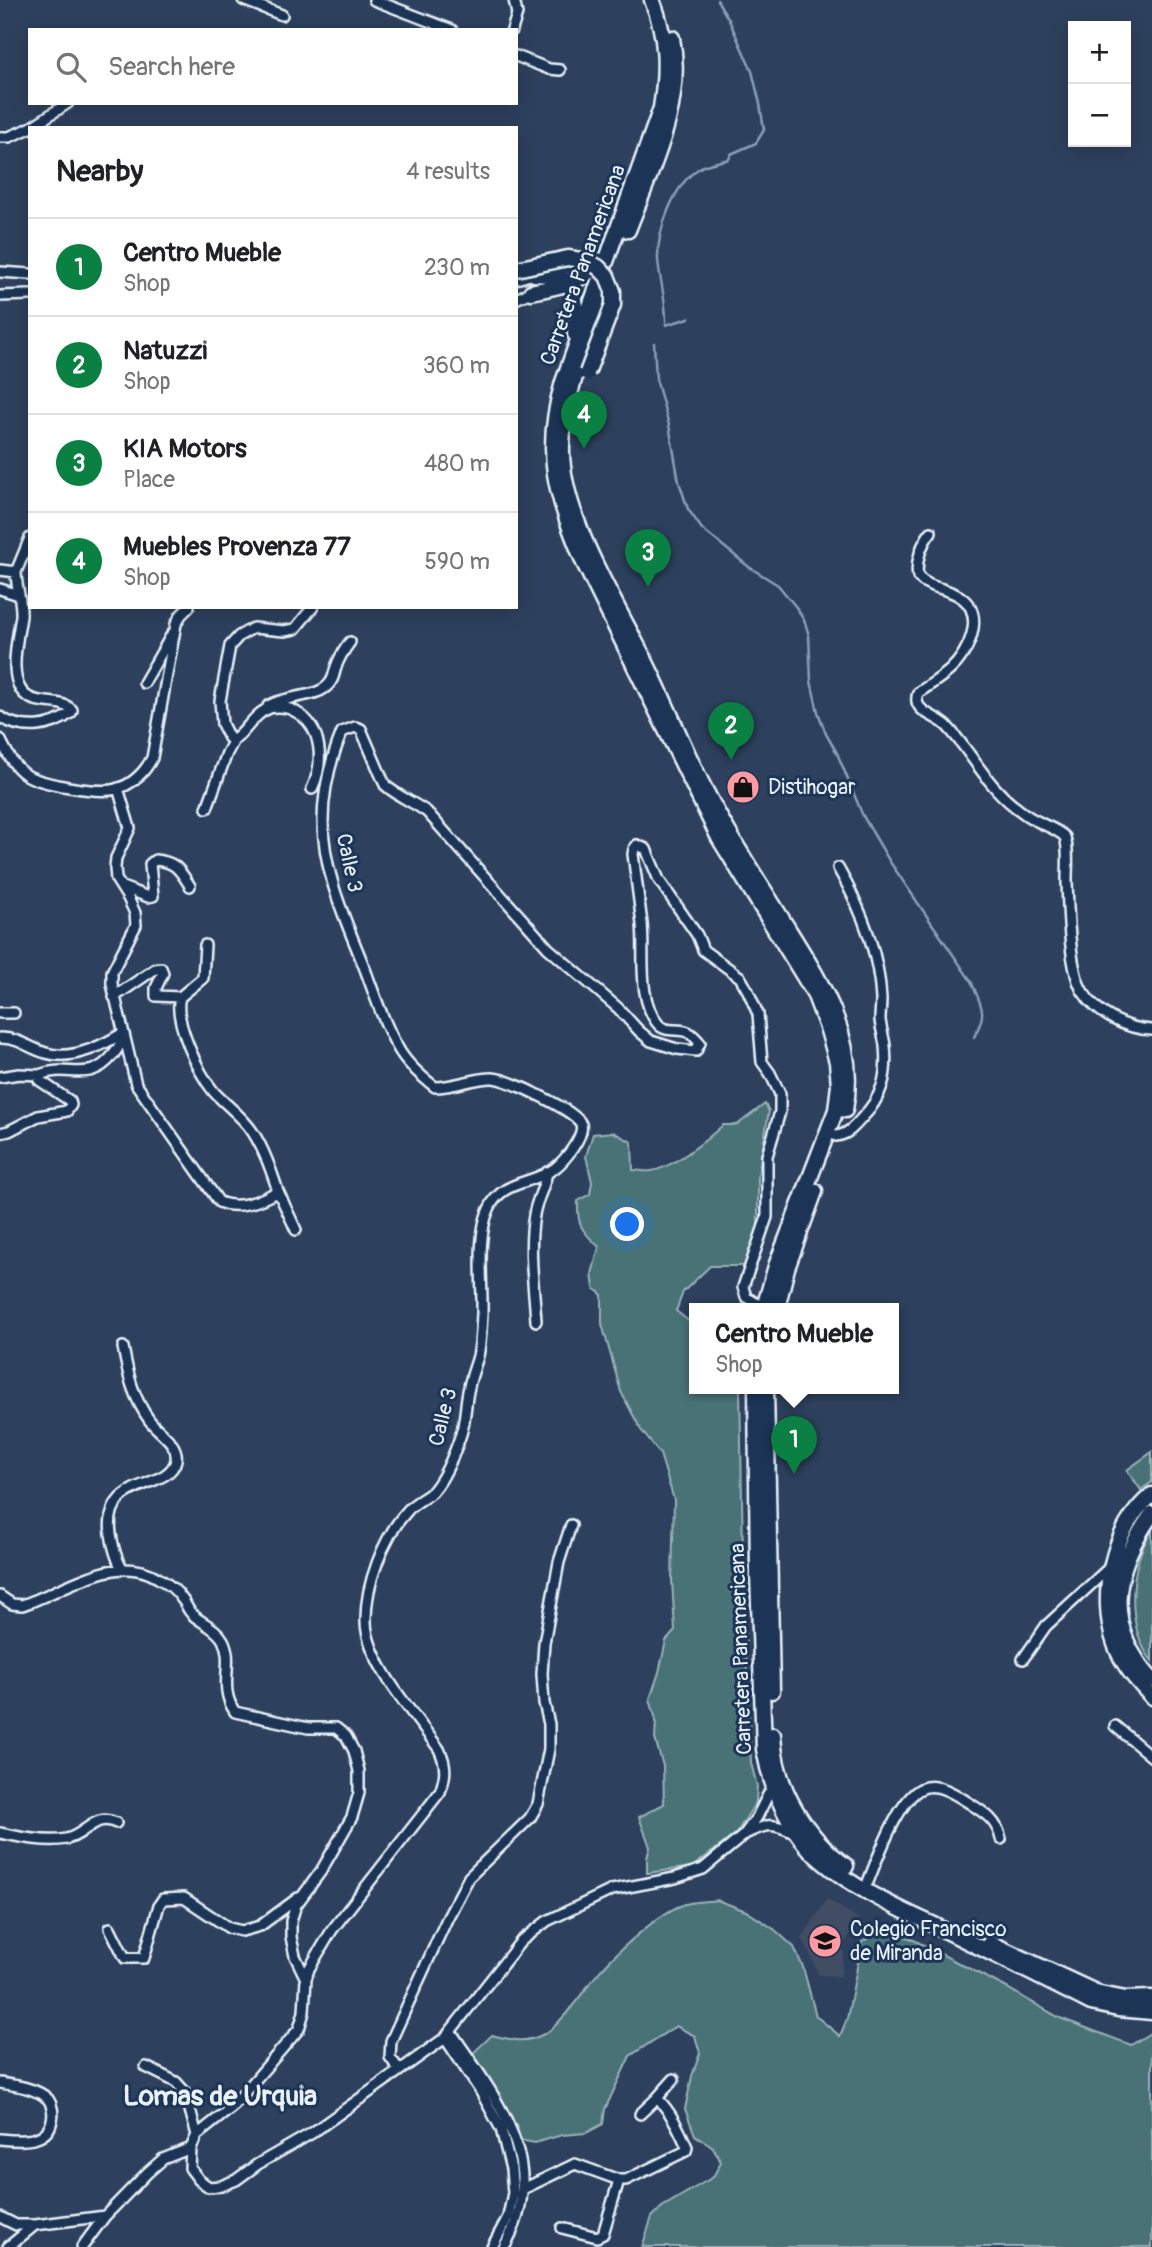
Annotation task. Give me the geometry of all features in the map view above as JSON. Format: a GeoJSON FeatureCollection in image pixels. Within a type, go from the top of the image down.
{"type":"FeatureCollection","features":[{"type":"Feature","properties":{"kind":"main road","name":"Carretera Panamericana"},"geometry":{"type":"LineString","coordinates":[[652,0],[665,46],[666,67],[661,108],[558,398],[552,453],[566,522],[584,564],[699,802],[814,993],[837,1062],[839,1085],[836,1110],[776,1266],[765,1303]]}},
{"type":"Feature","properties":{"kind":"main road","name":"Carretera Panamericana"},"geometry":{"type":"LineString","coordinates":[[661,0],[670,27],[676,65],[673,106],[653,167],[612,270],[572,390],[561,448],[570,498],[593,559],[645,658],[709,798],[824,987],[839,1024],[847,1058],[849,1082],[846,1109],[787,1268],[778,1303]]}},
{"type":"Feature","properties":{"kind":"main road"},"geometry":{"type":"LineString","coordinates":[[534,274],[598,260],[605,256],[613,244]]}},
{"type":"Feature","properties":{"kind":"main road"},"geometry":{"type":"LineString","coordinates":[[518,269],[568,258],[587,261],[607,276],[613,291],[613,304],[561,448]]}},
{"type":"Feature","properties":{"kind":"main road"},"geometry":{"type":"LineString","coordinates":[[531,292],[568,284],[587,275],[598,260]]}},
{"type":"Feature","properties":{"kind":"main road"},"geometry":{"type":"LineString","coordinates":[[534,274],[555,276],[568,284],[575,299],[576,333],[569,355],[570,363]]}},
{"type":"Feature","properties":{"kind":"main road"},"geometry":{"type":"LineString","coordinates":[[531,292],[552,293],[575,299]]}},
{"type":"Feature","properties":{"kind":"main road","name":"Carretera Panamericana"},"geometry":{"type":"LineString","coordinates":[[756,1394],[764,1749],[767,1768],[774,1785],[800,1836],[822,1861],[867,1893],[1091,2003],[1152,2012]]}},
{"type":"Feature","properties":{"kind":"main road","name":"Carretera Panamericana"},"geometry":{"type":"LineString","coordinates":[[766,1394],[774,1748],[784,1783],[800,1818],[828,1853],[868,1882],[917,1908],[1100,1994],[1126,1999],[1152,1998]]}},
{"type":"Feature","properties":{"kind":"main road"},"geometry":{"type":"LineString","coordinates":[[1152,1494],[1121,1534],[1112,1565],[1109,1600],[1115,1643],[1129,1672],[1152,1697]]}},
{"type":"Feature","properties":{"kind":"main road"},"geometry":{"type":"LineString","coordinates":[[1152,1514],[1127,1555],[1118,1601],[1125,1641],[1140,1667],[1152,1680]]}},
{"type":"Feature","properties":{"kind":"street"},"geometry":{"type":"LineString","coordinates":[[243,0],[282,15]]}},
{"type":"Feature","properties":{"kind":"street"},"geometry":{"type":"LineString","coordinates":[[374,0],[447,28]]}},
{"type":"Feature","properties":{"kind":"street"},"geometry":{"type":"LineString","coordinates":[[514,0],[517,14],[514,28]]}},
{"type":"Feature","properties":{"kind":"street"},"geometry":{"type":"LineString","coordinates":[[518,57],[549,69],[560,70]]}},
{"type":"Feature","properties":{"kind":"street"},"geometry":{"type":"LineString","coordinates":[[35,126],[65,105]]}},
{"type":"Feature","properties":{"kind":"street"},"geometry":{"type":"LineString","coordinates":[[0,137],[28,131]]}},
{"type":"Feature","properties":{"kind":"street"},"geometry":{"type":"LineString","coordinates":[[0,272],[28,274]]}},
{"type":"Feature","properties":{"kind":"street"},"geometry":{"type":"LineString","coordinates":[[518,278],[534,274]]}},
{"type":"Feature","properties":{"kind":"street"},"geometry":{"type":"LineString","coordinates":[[518,298],[531,292]]}},
{"type":"Feature","properties":{"kind":"street"},"geometry":{"type":"LineString","coordinates":[[0,296],[28,295]]}},
{"type":"Feature","properties":{"kind":"street"},"geometry":{"type":"LineString","coordinates":[[931,531],[925,539],[918,561],[918,577],[931,586],[955,593],[968,603],[975,625],[953,668],[918,693],[917,704],[920,709],[948,728],[996,791],[1035,821],[1056,829],[1065,837],[1074,967],[1083,993],[1112,1019],[1132,1029],[1152,1030]]}},
{"type":"Feature","properties":{"kind":"street"},"geometry":{"type":"LineString","coordinates":[[0,717],[17,725],[33,727],[65,718],[72,710],[64,704],[31,699],[23,693],[17,681],[15,657],[21,614],[16,572],[28,543]]}},
{"type":"Feature","properties":{"kind":"street"},"geometry":{"type":"LineString","coordinates":[[0,570],[16,572]]}},
{"type":"Feature","properties":{"kind":"street"},"geometry":{"type":"LineString","coordinates":[[0,589],[19,595]]}},
{"type":"Feature","properties":{"kind":"street"},"geometry":{"type":"LineString","coordinates":[[144,683],[181,615],[187,609]]}},
{"type":"Feature","properties":{"kind":"street"},"geometry":{"type":"LineString","coordinates":[[234,740],[229,738],[222,724],[220,701],[230,646],[239,636],[253,628],[284,631],[295,629],[311,609]]}},
{"type":"Feature","properties":{"kind":"street"},"geometry":{"type":"LineString","coordinates":[[0,739],[10,759],[27,776],[47,785],[114,790],[140,775],[152,758],[174,629]]}},
{"type":"Feature","properties":{"kind":"street"},"geometry":{"type":"LineString","coordinates":[[207,808],[234,740],[249,723],[280,700],[322,691],[333,678],[342,654],[350,642]]}},
{"type":"Feature","properties":{"kind":"street"},"geometry":{"type":"LineString","coordinates":[[264,710],[273,707],[290,708],[302,715],[312,726],[319,749],[317,779],[312,789]]}},
{"type":"Feature","properties":{"kind":"street","name":"Calle 3"},"geometry":{"type":"LineString","coordinates":[[304,1975],[332,1930],[440,1792],[446,1776],[445,1760],[439,1749],[375,1657],[366,1623],[369,1585],[393,1531],[408,1509],[432,1491],[440,1480],[463,1430],[469,1386],[479,1353],[482,1314],[481,1249],[489,1208],[502,1192],[555,1168],[571,1150],[581,1132],[581,1125],[571,1112],[537,1094],[493,1078],[435,1087],[399,1051],[385,1023],[337,899],[325,859],[323,819],[327,784],[335,748],[342,732],[355,727],[361,729],[385,785],[392,792],[416,803],[427,812],[548,948],[618,1008],[651,1041],[689,1052],[696,1051],[700,1043],[688,1032],[658,1025],[649,1008],[633,854],[637,845],[646,849],[659,880],[697,935],[703,950],[740,977],[758,1014],[762,1062],[780,1094],[780,1112],[766,1156],[767,1217],[743,1287],[746,1297],[756,1303]]}},
{"type":"Feature","properties":{"kind":"street"},"geometry":{"type":"LineString","coordinates":[[118,788],[130,828],[116,858],[116,879],[135,913],[135,925],[112,972],[114,997],[136,1084],[219,1202],[228,1206],[248,1203],[278,1191]]}},
{"type":"Feature","properties":{"kind":"street"},"geometry":{"type":"LineString","coordinates":[[120,887],[148,897],[153,896],[150,864],[155,860],[168,862],[178,868],[190,886]]}},
{"type":"Feature","properties":{"kind":"street"},"geometry":{"type":"LineString","coordinates":[[836,1136],[844,1135],[852,1129],[871,1109],[882,1092],[885,1048],[880,1023],[879,986],[866,926],[855,897],[838,867]]}},
{"type":"Feature","properties":{"kind":"street"},"geometry":{"type":"LineString","coordinates":[[114,997],[155,969],[161,968],[163,973],[156,988],[156,996],[180,997],[203,978],[205,945]]}},
{"type":"Feature","properties":{"kind":"street"},"geometry":{"type":"LineString","coordinates":[[180,997],[178,1013],[200,1070],[213,1090],[253,1132],[296,1230]]}},
{"type":"Feature","properties":{"kind":"street"},"geometry":{"type":"LineString","coordinates":[[0,1013],[14,1013]]}},
{"type":"Feature","properties":{"kind":"street"},"geometry":{"type":"LineString","coordinates":[[0,1038],[14,1038],[45,1053],[61,1056],[107,1043],[122,1033]]}},
{"type":"Feature","properties":{"kind":"street"},"geometry":{"type":"LineString","coordinates":[[0,1077],[60,1070],[86,1073],[100,1067],[112,1057],[122,1042],[122,1033]]}},
{"type":"Feature","properties":{"kind":"street"},"geometry":{"type":"LineString","coordinates":[[0,1133],[38,1116],[67,1111],[71,1105],[70,1101],[43,1084],[39,1080],[39,1074]]}},
{"type":"Feature","properties":{"kind":"street"},"geometry":{"type":"LineString","coordinates":[[536,1321],[531,1236],[534,1211],[547,1172]]}},
{"type":"Feature","properties":{"kind":"street"},"geometry":{"type":"LineString","coordinates":[[122,1569],[114,1551],[111,1514],[118,1501],[129,1491],[169,1471],[176,1456],[173,1446],[139,1406],[130,1383],[123,1347]]}},
{"type":"Feature","properties":{"kind":"street"},"geometry":{"type":"LineString","coordinates":[[399,2070],[390,2057],[391,2041],[447,1919],[469,1877],[530,1818],[538,1804],[549,1749],[549,1724],[542,1674],[544,1643],[559,1562],[571,1525]]}},
{"type":"Feature","properties":{"kind":"street"},"geometry":{"type":"LineString","coordinates":[[1023,1659],[1046,1626],[1112,1565]]}},
{"type":"Feature","properties":{"kind":"street"},"geometry":{"type":"LineString","coordinates":[[0,1596],[12,1604],[22,1605],[85,1578],[122,1569],[143,1571],[157,1577],[182,1598],[191,1614],[220,1635],[227,1654],[225,1683],[229,1704],[235,1712],[308,1728],[336,1728],[346,1736],[354,1751],[359,1771],[359,1793],[352,1817],[326,1863],[296,1905],[290,1921],[293,1947],[304,1975],[304,2012],[299,2029],[231,2108],[197,2135],[191,2148],[190,2168],[199,2180],[209,2187],[236,2180],[312,2133],[448,2035],[521,1941],[547,1921],[612,1890],[675,1878],[703,1868],[744,1835],[764,1826],[777,1824],[800,1836]]}},
{"type":"Feature","properties":{"kind":"street"},"geometry":{"type":"LineString","coordinates":[[1115,1726],[1152,1757]]}},
{"type":"Feature","properties":{"kind":"street"},"geometry":{"type":"LineString","coordinates":[[744,1835],[774,1785]]}},
{"type":"Feature","properties":{"kind":"street"},"geometry":{"type":"LineString","coordinates":[[868,1882],[884,1842],[904,1806],[920,1788],[929,1786],[952,1793],[975,1807],[993,1819],[1001,1839]]}},
{"type":"Feature","properties":{"kind":"street"},"geometry":{"type":"LineString","coordinates":[[0,1833],[26,1838],[67,1839],[102,1820],[116,1824]]}},
{"type":"Feature","properties":{"kind":"street"},"geometry":{"type":"LineString","coordinates":[[110,1928],[125,1958],[144,1958],[163,1899],[184,1898],[229,1928],[242,1931],[260,1926],[308,1889]]}},
{"type":"Feature","properties":{"kind":"street"},"geometry":{"type":"LineString","coordinates":[[448,2035],[488,2087],[511,2126],[521,2167],[523,2189],[519,2215],[504,2240],[492,2247]]}},
{"type":"Feature","properties":{"kind":"street"},"geometry":{"type":"LineString","coordinates":[[448,2035],[501,2129],[511,2169],[513,2193],[504,2240]]}},
{"type":"Feature","properties":{"kind":"street"},"geometry":{"type":"LineString","coordinates":[[146,2067],[176,2082],[185,2092],[197,2135]]}},
{"type":"Feature","properties":{"kind":"street"},"geometry":{"type":"LineString","coordinates":[[640,2114],[674,2079]]}},
{"type":"Feature","properties":{"kind":"street"},"geometry":{"type":"LineString","coordinates":[[0,2083],[29,2089],[47,2098],[52,2107],[53,2118],[50,2129],[43,2136],[29,2140],[0,2139]]}},
{"type":"Feature","properties":{"kind":"street"},"geometry":{"type":"LineString","coordinates":[[523,2189],[575,2164],[626,2180],[686,2151],[687,2147],[676,2123],[657,2098]]}},
{"type":"Feature","properties":{"kind":"street"},"geometry":{"type":"LineString","coordinates":[[82,2247],[105,2216],[163,2159],[191,2148]]}},
{"type":"Feature","properties":{"kind":"street"},"geometry":{"type":"LineString","coordinates":[[562,2228],[597,2237],[603,2234],[620,2180]]}},
{"type":"Feature","properties":{"kind":"street"},"geometry":{"type":"LineString","coordinates":[[0,2217],[16,2225],[35,2225],[105,2216]]}},
{"type":"Feature","properties":{"kind":"street"},"geometry":{"type":"LineString","coordinates":[[8,2247],[35,2225]]}},
{"type":"Feature","properties":{"kind":"shaded area","name":"Colegio Francisco de Miranda"},"geometry":{"type":"Polygon","coordinates":[[[827,1899],[860,1920],[844,1944],[841,1977],[819,1975],[802,1938],[827,1899]]]}},
{"type":"Feature","properties":{"kind":"green space"},"geometry":{"type":"Polygon","coordinates":[[[765,1104],[769,1111],[758,1175],[758,1229],[744,1266],[710,1266],[683,1292],[676,1311],[689,1321],[689,1394],[740,1394],[744,1608],[751,1763],[757,1786],[756,1802],[736,1834],[692,1867],[647,1873],[650,1847],[639,1817],[664,1804],[663,1766],[655,1739],[656,1720],[650,1699],[666,1641],[675,1631],[672,1581],[674,1500],[660,1454],[641,1430],[621,1392],[602,1324],[602,1295],[594,1288],[592,1274],[599,1247],[581,1227],[578,1201],[590,1194],[592,1182],[586,1156],[593,1134],[613,1132],[632,1142],[633,1170],[651,1171],[679,1159],[723,1125],[737,1125],[765,1104]]]}},
{"type":"Feature","properties":{"kind":"green space"},"geometry":{"type":"Polygon","coordinates":[[[1152,1452],[1152,1482],[1141,1490],[1127,1470],[1152,1452]]]}},
{"type":"Feature","properties":{"kind":"green space"},"geometry":{"type":"Polygon","coordinates":[[[1152,1530],[1152,1661],[1137,1631],[1133,1596],[1138,1560],[1152,1530]]]}},
{"type":"Feature","properties":{"kind":"green space"},"geometry":{"type":"Polygon","coordinates":[[[717,1900],[746,1911],[774,1929],[794,1947],[803,1967],[816,2016],[840,2036],[847,2019],[862,1942],[883,1930],[910,1938],[1060,2018],[1131,2045],[1152,2032],[1152,2247],[642,2247],[652,2217],[662,2207],[713,2177],[721,2162],[713,2147],[695,2135],[685,2109],[700,2053],[695,2036],[676,2026],[630,2056],[605,2109],[603,2124],[586,2133],[562,2135],[535,2143],[519,2140],[504,2107],[469,2057],[492,2035],[524,2040],[550,2030],[601,1970],[646,1927],[680,1906],[717,1900]]]}},
{"type":"Feature","properties":{"kind":"waterway"},"geometry":{"type":"LineString","coordinates":[[689,318],[666,325],[658,248],[668,210],[681,186],[698,169],[729,159],[731,154],[756,143],[764,130],[752,71],[717,0]]}},
{"type":"Feature","properties":{"kind":"waterway"},"geometry":{"type":"LineString","coordinates":[[654,343],[656,379],[669,425],[679,482],[688,509],[702,529],[749,567],[778,585],[805,622],[809,636],[811,681],[826,734],[837,753],[863,816],[890,862],[971,981],[982,1009],[981,1021],[974,1037]]}},
{"type":"Feature","properties":{"kind":"place","name":"Muebles Provenza 77"},"geometry":{"type":"Point","coordinates":[584,449]}},
{"type":"Feature","properties":{"kind":"place","name":"KIA Motors"},"geometry":{"type":"Point","coordinates":[648,587]}},
{"type":"Feature","properties":{"kind":"place","name":"Natuzzi"},"geometry":{"type":"Point","coordinates":[731,760]}},
{"type":"Feature","properties":{"kind":"place","name":"Distihogar"},"geometry":{"type":"Point","coordinates":[743,787]}},
{"type":"Feature","properties":{"kind":"place","name":"Centro Mueble"},"geometry":{"type":"Point","coordinates":[794,1474]}},
{"type":"Feature","properties":{"kind":"place","name":"Colegio Francisco de Miranda"},"geometry":{"type":"Point","coordinates":[825,1941]}},
{"type":"Feature","properties":{"kind":"district","name":"Lomas de Urquia"},"geometry":{"type":"Point","coordinates":[220,2096]}}]}
